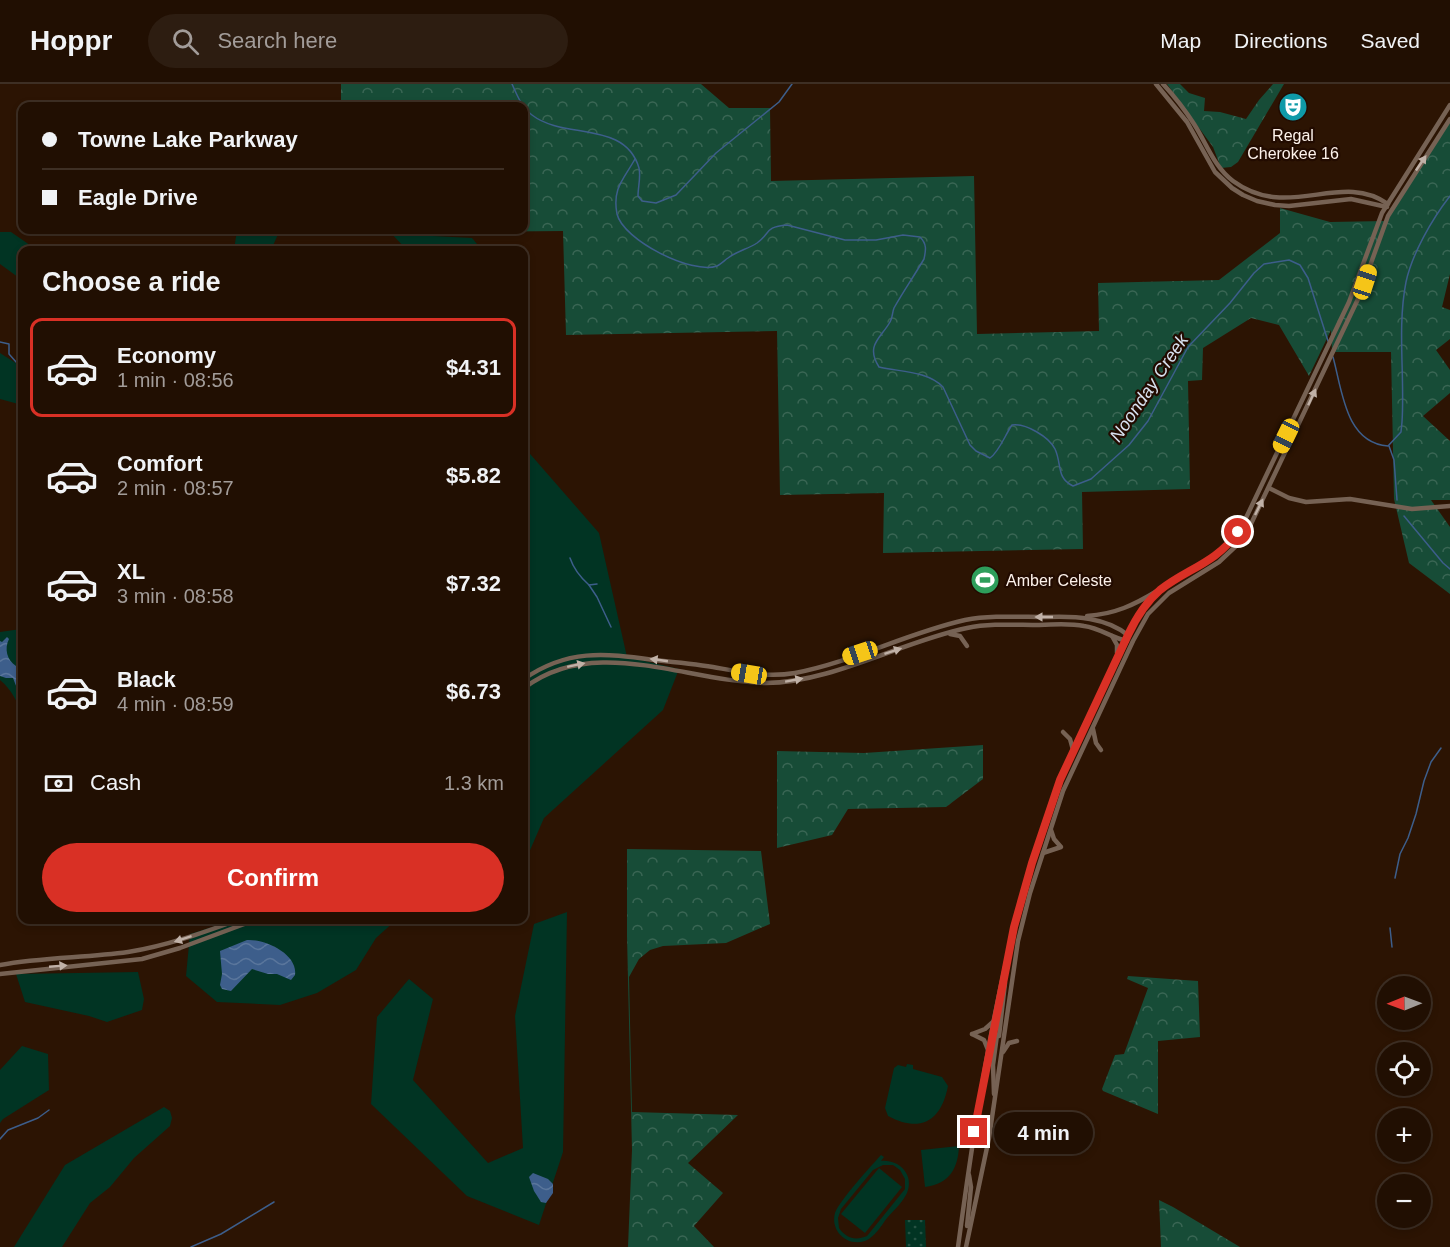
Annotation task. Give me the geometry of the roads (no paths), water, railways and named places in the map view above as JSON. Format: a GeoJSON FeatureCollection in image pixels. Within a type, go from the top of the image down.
{"type":"FeatureCollection","features":[{"type":"Feature","properties":{"kind":"main road"},"geometry":{"type":"LineString","coordinates":[[1156,84],[1186,122],[1215,172],[1243,195],[1257,201],[1289,206],[1351,199],[1386,205]]}},
{"type":"Feature","properties":{"kind":"main road"},"geometry":{"type":"LineString","coordinates":[[1163,84],[1189,116],[1221,170],[1247,190],[1285,199],[1352,192],[1370,195],[1392,208]]}},
{"type":"Feature","properties":{"kind":"main road"},"geometry":{"type":"LineString","coordinates":[[528,676],[538,669],[566,658],[591,654],[616,654],[757,675],[785,674],[818,667],[967,620],[995,617],[1080,617],[1110,614],[1124,609],[1211,560],[1226,547],[1247,517],[1341,320],[1359,279],[1372,236],[1386,205],[1450,105]]}},
{"type":"Feature","properties":{"kind":"main road"},"geometry":{"type":"LineString","coordinates":[[966,1247],[987,1152],[1018,941],[1051,827],[1066,785],[1144,620],[1160,601],[1180,585],[1212,568],[1236,546],[1250,526],[1362,290],[1377,243],[1392,208],[1450,119]]}},
{"type":"Feature","properties":{"kind":"main road"},"geometry":{"type":"LineString","coordinates":[[1269,488],[1288,498],[1306,502],[1350,499],[1407,509],[1450,506]]}},
{"type":"Feature","properties":{"kind":"main road"},"geometry":{"type":"LineString","coordinates":[[958,1247],[988,1051],[1014,927],[1032,863],[1051,805],[1116,659],[1144,608],[1167,585]]}},
{"type":"Feature","properties":{"kind":"main road"},"geometry":{"type":"LineString","coordinates":[[1080,617],[1099,622],[1128,635],[1133,641]]}},
{"type":"Feature","properties":{"kind":"main road"},"geometry":{"type":"LineString","coordinates":[[528,686],[557,669],[586,663],[618,663],[748,681],[784,682],[818,675],[944,634],[988,625],[1085,626],[1125,641],[1133,641]]}},
{"type":"Feature","properties":{"kind":"main road"},"geometry":{"type":"LineString","coordinates":[[944,634],[960,636],[967,646]]}},
{"type":"Feature","properties":{"kind":"main road"},"geometry":{"type":"LineString","coordinates":[[1110,634],[1117,645],[1116,659]]}},
{"type":"Feature","properties":{"kind":"main road"},"geometry":{"type":"LineString","coordinates":[[1093,726],[1095,740],[1101,750]]}},
{"type":"Feature","properties":{"kind":"main road"},"geometry":{"type":"LineString","coordinates":[[1063,732],[1070,740],[1073,752]]}},
{"type":"Feature","properties":{"kind":"main road"},"geometry":{"type":"LineString","coordinates":[[1043,854],[1061,847],[1054,839],[1051,827]]}},
{"type":"Feature","properties":{"kind":"main road"},"geometry":{"type":"LineString","coordinates":[[0,965],[24,960],[149,948],[179,941],[227,924]]}},
{"type":"Feature","properties":{"kind":"main road"},"geometry":{"type":"LineString","coordinates":[[0,974],[142,959],[180,948],[244,924]]}},
{"type":"Feature","properties":{"kind":"main road"},"geometry":{"type":"LineString","coordinates":[[995,1102],[993,1065],[1005,994],[1005,974]]}},
{"type":"Feature","properties":{"kind":"main road"},"geometry":{"type":"LineString","coordinates":[[988,1051],[986,1043],[972,1034],[986,1029],[995,1019]]}},
{"type":"Feature","properties":{"kind":"main road"},"geometry":{"type":"LineString","coordinates":[[1002,1054],[1009,1043],[1017,1041]]}},
{"type":"Feature","properties":{"kind":"main road"},"geometry":{"type":"LineString","coordinates":[[967,1226],[971,1186],[969,1172]]}},
{"type":"Feature","properties":{"kind":"water"},"geometry":{"type":"Polygon","coordinates":[[[7,637],[9,639],[7,650],[9,657],[13,664],[18,666],[18,691],[13,678],[0,676],[0,641],[2,642],[7,637]]]}},
{"type":"Feature","properties":{"kind":"water"},"geometry":{"type":"Polygon","coordinates":[[[247,940],[263,942],[286,954],[295,967],[295,975],[291,980],[277,974],[252,969],[231,991],[222,989],[220,951],[247,940]]]}},
{"type":"Feature","properties":{"kind":"water"},"geometry":{"type":"Polygon","coordinates":[[[533,1173],[548,1179],[553,1184],[553,1193],[546,1203],[541,1202],[534,1191],[529,1177],[533,1173]]]}},
{"type":"Feature","properties":{"kind":"waterway"},"geometry":{"type":"LineString","coordinates":[[512,84],[521,102]]}},
{"type":"Feature","properties":{"kind":"waterway"},"geometry":{"type":"LineString","coordinates":[[528,112],[545,122],[607,137],[621,143],[632,153],[639,168],[638,196],[642,201],[656,203],[676,195],[716,153],[779,102],[792,84]]}},
{"type":"Feature","properties":{"kind":"waterway","name":"Noonday Creek"},"geometry":{"type":"LineString","coordinates":[[635,159],[620,184],[616,197],[617,214],[622,224],[645,244],[660,253],[692,265],[717,266],[757,243],[771,229],[787,225],[845,240],[876,240],[903,235],[920,237],[925,247],[924,259],[894,308],[891,320],[874,347],[875,359],[879,367],[922,375],[937,382],[943,387],[970,445],[990,458],[999,448],[1012,425],[1024,426],[1036,432],[1052,444],[1062,475],[1073,486],[1091,479],[1129,445],[1148,421],[1188,347],[1264,264],[1289,260],[1300,265],[1308,278],[1328,341]]}},
{"type":"Feature","properties":{"kind":"waterway","name":"Noonday Creek"},"geometry":{"type":"LineString","coordinates":[[1333,357],[1343,398],[1354,425],[1374,443],[1388,446],[1401,432],[1402,317],[1406,282],[1424,237],[1450,196]]}},
{"type":"Feature","properties":{"kind":"waterway"},"geometry":{"type":"LineString","coordinates":[[0,342],[9,344],[9,354],[18,367]]}},
{"type":"Feature","properties":{"kind":"waterway"},"geometry":{"type":"LineString","coordinates":[[1389,446],[1394,460],[1397,500]]}},
{"type":"Feature","properties":{"kind":"waterway"},"geometry":{"type":"LineString","coordinates":[[1404,516],[1450,569]]}},
{"type":"Feature","properties":{"kind":"waterway"},"geometry":{"type":"LineString","coordinates":[[570,558],[575,570],[589,585],[597,584]]}},
{"type":"Feature","properties":{"kind":"waterway"},"geometry":{"type":"LineString","coordinates":[[589,585],[611,627]]}},
{"type":"Feature","properties":{"kind":"waterway"},"geometry":{"type":"LineString","coordinates":[[1395,878],[1400,854],[1416,814],[1424,781],[1431,762],[1441,748]]}},
{"type":"Feature","properties":{"kind":"waterway"},"geometry":{"type":"LineString","coordinates":[[1390,928],[1392,947]]}},
{"type":"Feature","properties":{"kind":"waterway"},"geometry":{"type":"LineString","coordinates":[[0,1139],[8,1130],[38,1118],[49,1110]]}},
{"type":"Feature","properties":{"kind":"waterway"},"geometry":{"type":"LineString","coordinates":[[191,1247],[221,1234],[274,1202]]}},
{"type":"Feature","properties":{"kind":"place","name":"Regal Cherokee 16"},"geometry":{"type":"Point","coordinates":[1293,107]}},
{"type":"Feature","properties":{"kind":"place","name":"Amber Celeste"},"geometry":{"type":"Point","coordinates":[985,580]}}]}
